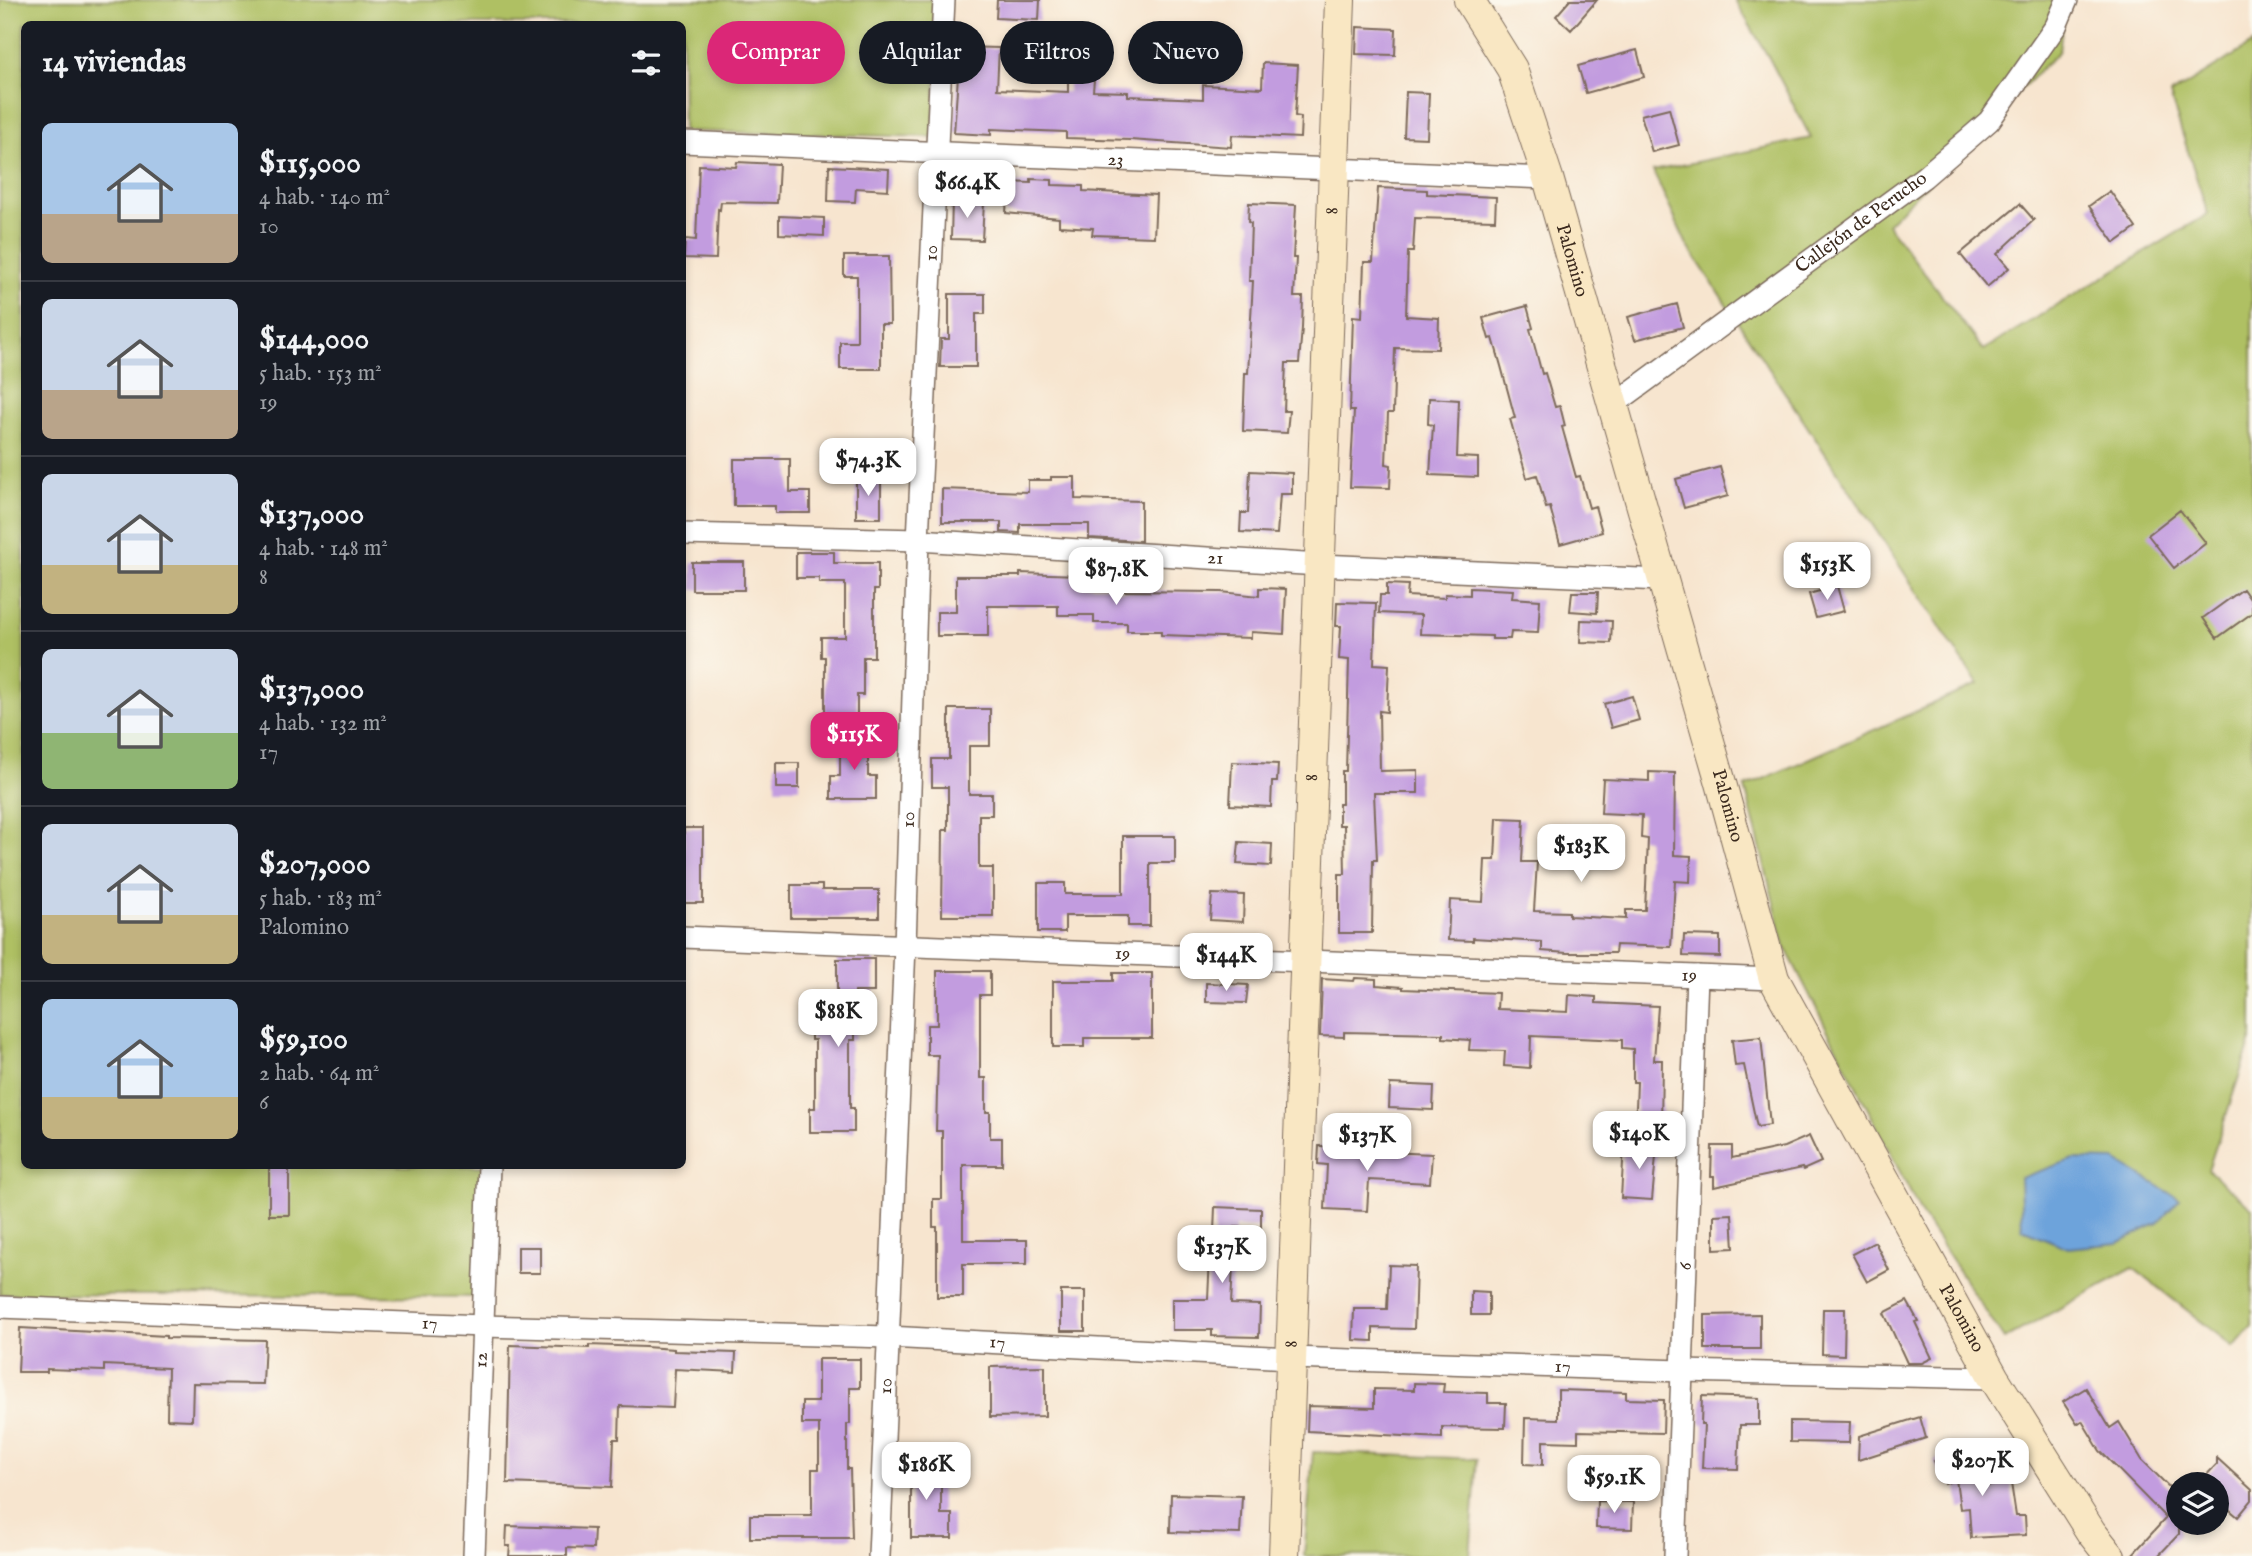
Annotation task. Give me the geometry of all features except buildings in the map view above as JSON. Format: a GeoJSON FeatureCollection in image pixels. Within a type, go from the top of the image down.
{"type":"FeatureCollection","features":[{"type":"Feature","properties":{"kind":"street","name":"10"},"geometry":{"type":"LineString","coordinates":[[879,1556],[905,946],[918,540],[944,0]]}},
{"type":"Feature","properties":{"kind":"street","name":"8"},"geometry":{"type":"LineString","coordinates":[[1284,1556],[1340,0]]}},
{"type":"Feature","properties":{"kind":"street","name":"Palomino"},"geometry":{"type":"LineString","coordinates":[[1469,0],[1512,69],[1548,178],[1774,979],[1994,1378],[2091,1532],[2110,1556]]}},
{"type":"Feature","properties":{"kind":"street","name":"Callejón de Perucho"},"geometry":{"type":"LineString","coordinates":[[1613,405],[1924,177],[1989,121],[2056,26],[2067,0]]}},
{"type":"Feature","properties":{"kind":"street","name":"23"},"geometry":{"type":"LineString","coordinates":[[686,142],[1548,178]]}},
{"type":"Feature","properties":{"kind":"street","name":"21"},"geometry":{"type":"LineString","coordinates":[[686,534],[918,540],[1320,565],[1662,580]]}},
{"type":"Feature","properties":{"kind":"street","name":"19"},"geometry":{"type":"LineString","coordinates":[[686,937],[1774,979]]}},
{"type":"Feature","properties":{"kind":"street","name":"6"},"geometry":{"type":"LineString","coordinates":[[1675,1556],[1697,976]]}},
{"type":"Feature","properties":{"kind":"street","name":"12"},"geometry":{"type":"LineString","coordinates":[[474,1556],[489,1169]]}},
{"type":"Feature","properties":{"kind":"street","name":"17"},"geometry":{"type":"LineString","coordinates":[[0,1307],[483,1326],[888,1337],[1291,1358],[1994,1378]]}},
{"type":"Feature","properties":{"kind":"green space"},"geometry":{"type":"Polygon","coordinates":[[[0,0],[940,0],[939,21],[859,21],[859,84],[936,84],[933,137],[686,131],[686,21],[21,21],[21,1169],[492,1169],[487,1297],[0,1294],[0,0]]]}},
{"type":"Feature","properties":{"kind":"green space"},"geometry":{"type":"Polygon","coordinates":[[[1735,0],[2066,0],[2059,51],[1887,224],[1983,350],[2208,214],[2170,95],[2252,44],[2252,1037],[2208,1170],[2252,1208],[2252,1326],[2234,1347],[2133,1268],[2004,1339],[1923,1217],[1785,947],[1745,787],[1978,684],[1687,245],[1653,171],[1811,138],[1735,0]]]}},
{"type":"Feature","properties":{"kind":"green space"},"geometry":{"type":"Polygon","coordinates":[[[1313,1452],[1477,1459],[1470,1556],[1304,1556],[1313,1452]]]}},
{"type":"Feature","properties":{"kind":"water"},"geometry":{"type":"Polygon","coordinates":[[[2074,1159],[2115,1160],[2180,1199],[2158,1223],[2118,1243],[2068,1248],[2022,1229],[2020,1178],[2074,1159]]]}}]}
